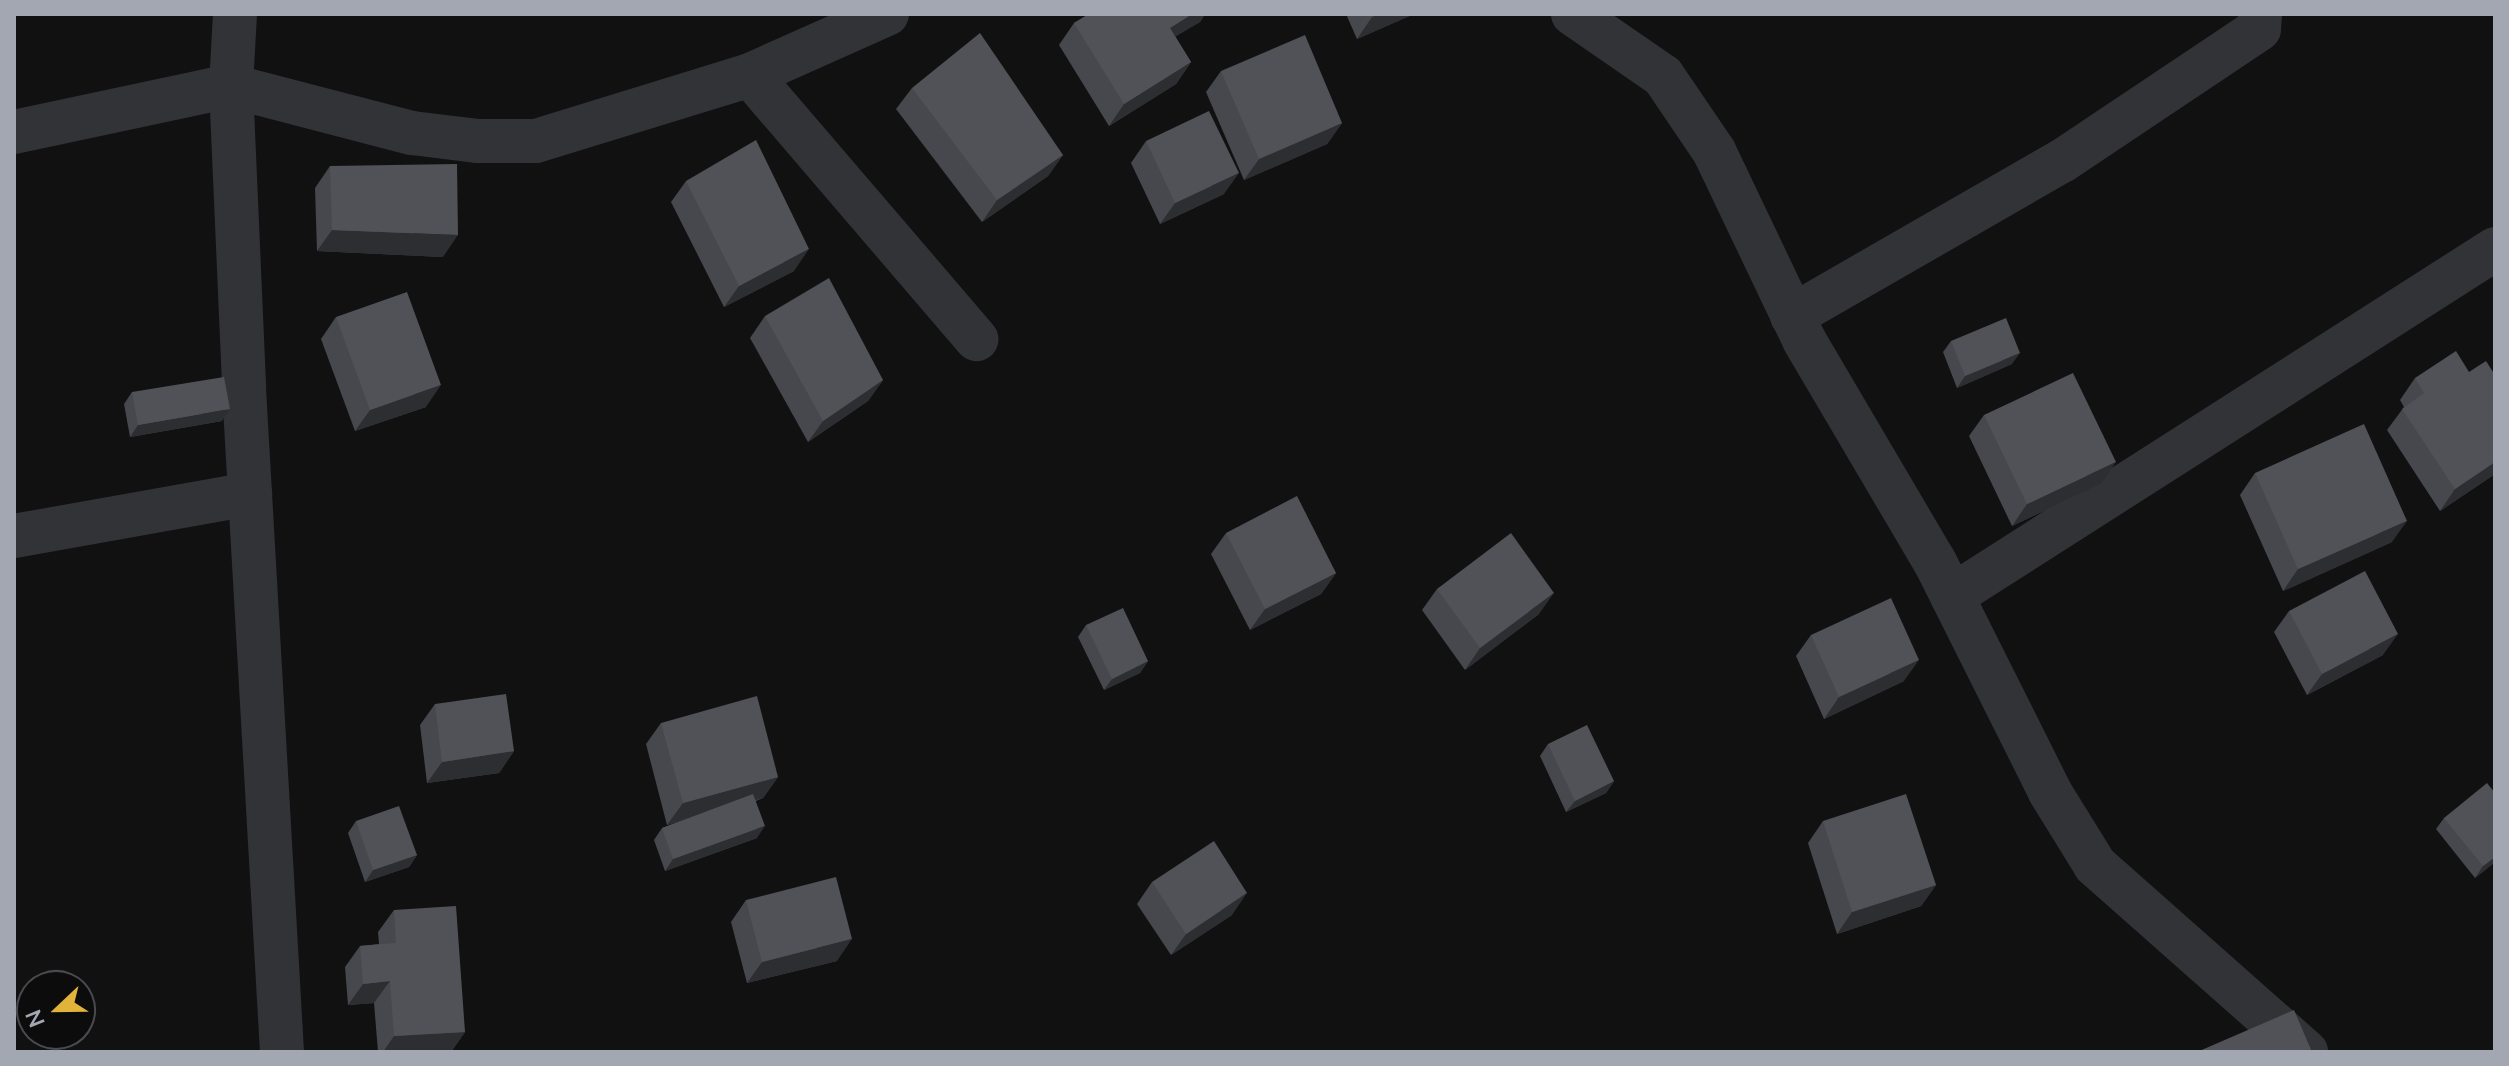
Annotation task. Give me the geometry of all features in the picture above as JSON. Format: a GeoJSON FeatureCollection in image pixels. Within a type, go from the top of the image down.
{"type":"FeatureCollection","features":[{"type":"Feature","properties":{"kind":"street"},"geometry":{"type":"LineString","coordinates":[[235,14],[231,86],[250,494],[282,1052]]}},
{"type":"Feature","properties":{"kind":"street"},"geometry":{"type":"LineString","coordinates":[[14,132],[231,86],[412,133],[477,141],[536,141],[750,75],[887,14]]}},
{"type":"Feature","properties":{"kind":"street"},"geometry":{"type":"LineString","coordinates":[[1573,14],[1663,76],[1714,151],[1792,316],[1952,596],[2050,792],[2095,865],[2306,1052]]}},
{"type":"Feature","properties":{"kind":"street"},"geometry":{"type":"LineString","coordinates":[[1792,316],[2062,161],[2259,29],[2260,14]]}},
{"type":"Feature","properties":{"kind":"street"},"geometry":{"type":"LineString","coordinates":[[750,75],[976,339]]}},
{"type":"Feature","properties":{"kind":"street"},"geometry":{"type":"LineString","coordinates":[[1952,596],[2495,249]]}},
{"type":"Feature","properties":{"kind":"street"},"geometry":{"type":"LineString","coordinates":[[14,536],[250,494]]}},
{"type":"Feature","properties":{"kind":"building"},"geometry":{"type":"Polygon","coordinates":[[[1089,14],[1192,14],[1170,28],[1191,62],[1124,104],[1074,23],[1089,14]]]}},
{"type":"Feature","properties":{"kind":"building"},"geometry":{"type":"Polygon","coordinates":[[[980,33],[1063,155],[997,200],[912,88],[980,33]]]}},
{"type":"Feature","properties":{"kind":"building"},"geometry":{"type":"Polygon","coordinates":[[[1305,35],[1342,123],[1259,159],[1221,71],[1305,35]]]}},
{"type":"Feature","properties":{"kind":"building"},"geometry":{"type":"Polygon","coordinates":[[[1209,111],[1239,173],[1175,203],[1146,141],[1209,111]]]}},
{"type":"Feature","properties":{"kind":"building"},"geometry":{"type":"Polygon","coordinates":[[[756,140],[809,249],[739,286],[686,181],[756,140]]]}},
{"type":"Feature","properties":{"kind":"building"},"geometry":{"type":"Polygon","coordinates":[[[457,164],[458,235],[332,230],[330,166],[457,164]]]}},
{"type":"Feature","properties":{"kind":"building"},"geometry":{"type":"Polygon","coordinates":[[[829,278],[883,380],[823,421],[765,316],[829,278]]]}},
{"type":"Feature","properties":{"kind":"building"},"geometry":{"type":"Polygon","coordinates":[[[407,292],[441,385],[370,410],[336,317],[407,292]]]}},
{"type":"Feature","properties":{"kind":"building"},"geometry":{"type":"Polygon","coordinates":[[[2006,318],[2020,353],[1965,376],[1951,341],[2006,318]]]}},
{"type":"Feature","properties":{"kind":"building"},"geometry":{"type":"Polygon","coordinates":[[[2456,351],[2469,372],[2486,361],[2495,375],[2495,462],[2455,489],[2402,409],[2424,393],[2415,378],[2456,351]]]}},
{"type":"Feature","properties":{"kind":"building"},"geometry":{"type":"Polygon","coordinates":[[[2073,373],[2116,462],[2027,504],[1984,415],[2073,373]]]}},
{"type":"Feature","properties":{"kind":"building"},"geometry":{"type":"Polygon","coordinates":[[[224,377],[230,409],[138,425],[132,392],[224,377]]]}},
{"type":"Feature","properties":{"kind":"building"},"geometry":{"type":"Polygon","coordinates":[[[2364,424],[2407,521],[2298,569],[2255,473],[2364,424]]]}},
{"type":"Feature","properties":{"kind":"building"},"geometry":{"type":"Polygon","coordinates":[[[1297,496],[1336,573],[1265,609],[1226,533],[1297,496]]]}},
{"type":"Feature","properties":{"kind":"building"},"geometry":{"type":"Polygon","coordinates":[[[1511,533],[1554,593],[1480,648],[1437,589],[1511,533]]]}},
{"type":"Feature","properties":{"kind":"building"},"geometry":{"type":"Polygon","coordinates":[[[2365,571],[2398,634],[2322,674],[2289,611],[2365,571]]]}},
{"type":"Feature","properties":{"kind":"building"},"geometry":{"type":"Polygon","coordinates":[[[1891,598],[1919,660],[1839,697],[1811,635],[1891,598]]]}},
{"type":"Feature","properties":{"kind":"building"},"geometry":{"type":"Polygon","coordinates":[[[1123,608],[1148,661],[1112,679],[1086,625],[1123,608]]]}},
{"type":"Feature","properties":{"kind":"building"},"geometry":{"type":"Polygon","coordinates":[[[506,694],[514,751],[442,762],[435,704],[506,694]]]}},
{"type":"Feature","properties":{"kind":"building"},"geometry":{"type":"Polygon","coordinates":[[[757,696],[778,777],[683,803],[661,723],[757,696]]]}},
{"type":"Feature","properties":{"kind":"building"},"geometry":{"type":"Polygon","coordinates":[[[1587,725],[1614,781],[1575,801],[1548,744],[1587,725]]]}},
{"type":"Feature","properties":{"kind":"building"},"geometry":{"type":"Polygon","coordinates":[[[2487,783],[2495,793],[2495,857],[2483,866],[2444,818],[2487,783]]]}},
{"type":"Feature","properties":{"kind":"building"},"geometry":{"type":"Polygon","coordinates":[[[753,794],[765,826],[673,859],[662,828],[753,794]]]}},
{"type":"Feature","properties":{"kind":"building"},"geometry":{"type":"Polygon","coordinates":[[[1906,794],[1936,885],[1852,912],[1823,821],[1906,794]]]}},
{"type":"Feature","properties":{"kind":"building"},"geometry":{"type":"Polygon","coordinates":[[[399,806],[417,855],[373,870],[356,821],[399,806]]]}},
{"type":"Feature","properties":{"kind":"building"},"geometry":{"type":"Polygon","coordinates":[[[1214,841],[1247,893],[1186,934],[1152,882],[1214,841]]]}},
{"type":"Feature","properties":{"kind":"building"},"geometry":{"type":"Polygon","coordinates":[[[836,877],[852,939],[762,962],[746,900],[836,877]]]}},
{"type":"Feature","properties":{"kind":"building"},"geometry":{"type":"Polygon","coordinates":[[[456,906],[465,1032],[394,1036],[390,981],[363,984],[360,946],[396,943],[394,910],[456,906]]]}},
{"type":"Feature","properties":{"kind":"building"},"geometry":{"type":"Polygon","coordinates":[[[2294,1010],[2312,1052],[2197,1052],[2294,1010]]]}}]}
